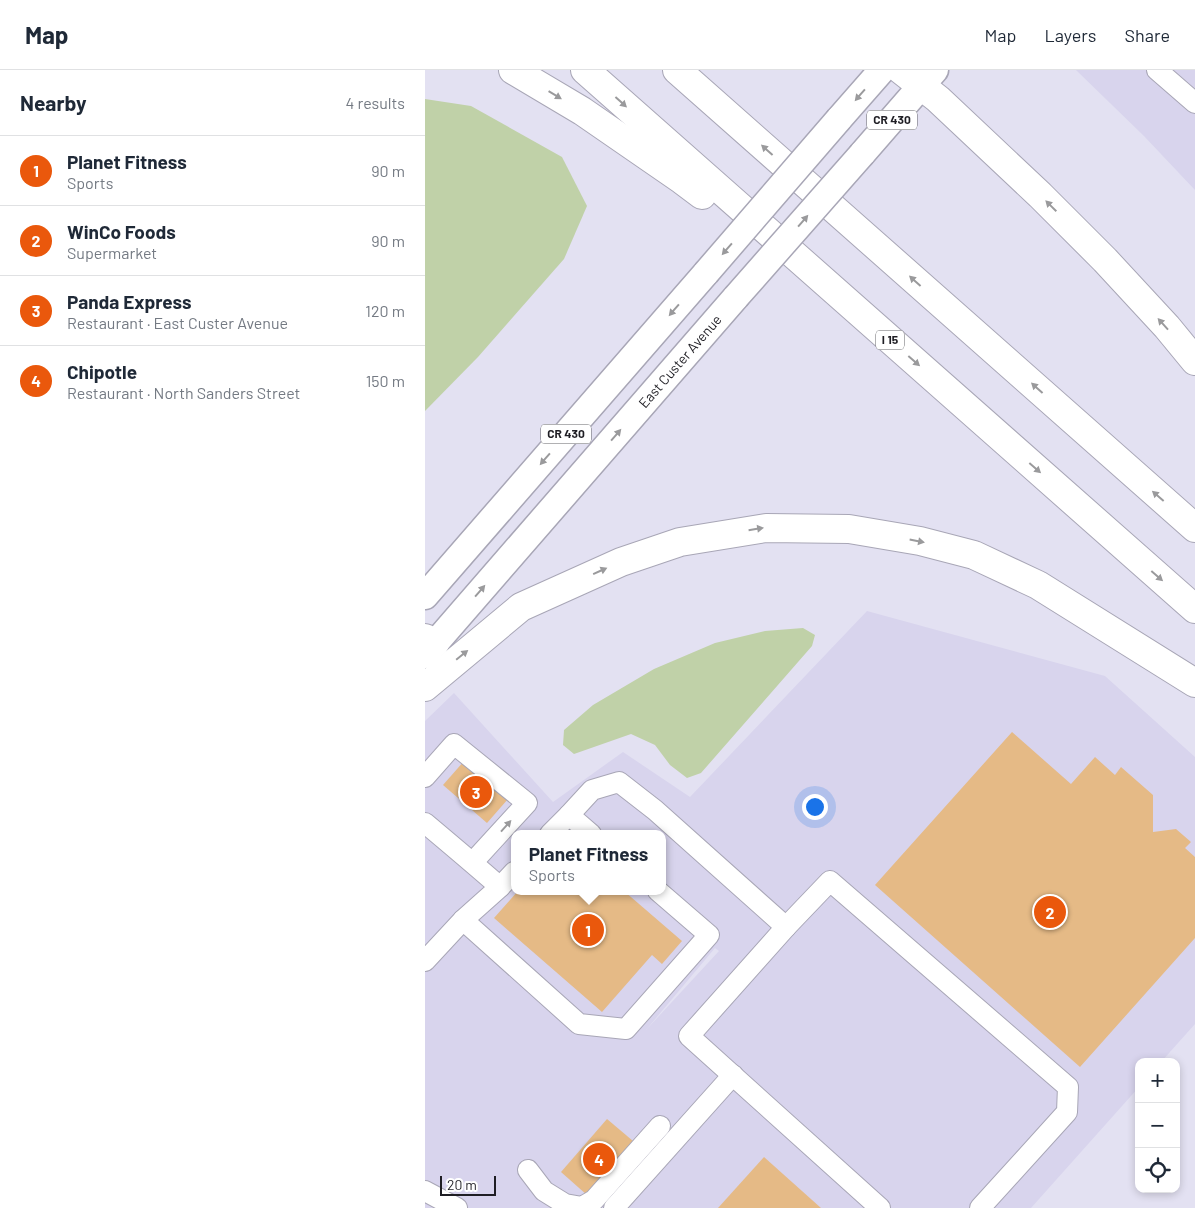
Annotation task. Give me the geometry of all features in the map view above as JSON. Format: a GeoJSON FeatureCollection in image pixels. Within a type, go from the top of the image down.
{"type":"FeatureCollection","features":[{"type":"Feature","properties":{"kind":"highway"},"geometry":{"type":"LineString","coordinates":[[513,70],[582,111],[683,180],[867,320]]}},
{"type":"Feature","properties":{"kind":"highway","name":"I 15"},"geometry":{"type":"LineString","coordinates":[[585,70],[1195,609]]}},
{"type":"Feature","properties":{"kind":"highway"},"geometry":{"type":"LineString","coordinates":[[677,70],[1195,528]]}},
{"type":"Feature","properties":{"kind":"highway"},"geometry":{"type":"LineString","coordinates":[[919,75],[938,99],[1040,195],[1111,267],[1195,361]]}},
{"type":"Feature","properties":{"kind":"highway"},"geometry":{"type":"LineString","coordinates":[[425,687],[521,607],[621,562],[680,542],[766,528],[849,529],[920,541],[974,555],[1038,584],[1195,683]]}},
{"type":"Feature","properties":{"kind":"main road","name":"CR 430"},"geometry":{"type":"LineString","coordinates":[[425,596],[882,70]]}},
{"type":"Feature","properties":{"kind":"main road","name":"East Custer Avenue"},"geometry":{"type":"LineString","coordinates":[[428,645],[861,154],[919,75]]}},
{"type":"Feature","properties":{"kind":"street"},"geometry":{"type":"LineString","coordinates":[[1157,70],[1195,103]]}},
{"type":"Feature","properties":{"kind":"street"},"geometry":{"type":"LineString","coordinates":[[425,777],[453,744],[527,803],[473,862]]}},
{"type":"Feature","properties":{"kind":"street"},"geometry":{"type":"LineString","coordinates":[[555,830],[592,790],[619,782],[655,810],[786,927]]}},
{"type":"Feature","properties":{"kind":"street"},"geometry":{"type":"LineString","coordinates":[[569,815],[586,830]]}},
{"type":"Feature","properties":{"kind":"street"},"geometry":{"type":"LineString","coordinates":[[425,823],[500,887]]}},
{"type":"Feature","properties":{"kind":"street"},"geometry":{"type":"LineString","coordinates":[[425,961],[463,920],[511,875]]}},
{"type":"Feature","properties":{"kind":"street"},"geometry":{"type":"LineString","coordinates":[[880,1208],[689,1036],[786,927],[830,881],[1068,1087],[1067,1112],[980,1208]]}},
{"type":"Feature","properties":{"kind":"street"},"geometry":{"type":"LineString","coordinates":[[463,920],[579,1024],[627,1029],[709,935],[663,895]]}},
{"type":"Feature","properties":{"kind":"street"},"geometry":{"type":"LineString","coordinates":[[614,1208],[733,1075]]}},
{"type":"Feature","properties":{"kind":"street"},"geometry":{"type":"LineString","coordinates":[[528,1170],[544,1191],[565,1204],[582,1207],[594,1200],[660,1126]]}},
{"type":"Feature","properties":{"kind":"street"},"geometry":{"type":"LineString","coordinates":[[425,1191],[457,1208]]}},
{"type":"Feature","properties":{"kind":"shaded area"},"geometry":{"type":"Polygon","coordinates":[[[1076,70],[1195,70],[1195,190],[1144,136],[1076,70]]]}},
{"type":"Feature","properties":{"kind":"shaded area"},"geometry":{"type":"Polygon","coordinates":[[[867,611],[1105,676],[1195,757],[1195,1024],[1165,1058],[1135,1058],[1135,1091],[1031,1208],[425,1208],[425,721],[454,693],[553,802],[623,752],[690,797],[867,611]],[[715,948],[646,1030],[719,951],[715,948]]]}},
{"type":"Feature","properties":{"kind":"green space"},"geometry":{"type":"Polygon","coordinates":[[[425,99],[471,106],[562,157],[587,206],[564,259],[478,357],[425,411],[425,99]]]}},
{"type":"Feature","properties":{"kind":"green space"},"geometry":{"type":"Polygon","coordinates":[[[803,628],[815,635],[812,646],[701,773],[687,778],[670,765],[655,745],[631,734],[574,754],[563,745],[564,730],[593,705],[654,669],[715,643],[765,631],[803,628]]]}},
{"type":"Feature","properties":{"kind":"building"},"geometry":{"type":"Polygon","coordinates":[[[1012,732],[1071,784],[1095,757],[1115,775],[1121,767],[1153,795],[1153,832],[1176,829],[1191,842],[1185,848],[1195,857],[1195,938],[1080,1067],[875,885],[1012,732]]]}},
{"type":"Feature","properties":{"kind":"building"},"geometry":{"type":"Polygon","coordinates":[[[465,760],[508,799],[487,823],[443,785],[465,760]]]}},
{"type":"Feature","properties":{"kind":"building"},"geometry":{"type":"Polygon","coordinates":[[[514,895],[629,895],[682,941],[662,964],[652,955],[602,1012],[494,918],[514,895]]]}},
{"type":"Feature","properties":{"kind":"building"},"geometry":{"type":"Polygon","coordinates":[[[607,1119],[633,1141],[587,1195],[561,1172],[607,1119]]]}},
{"type":"Feature","properties":{"kind":"building"},"geometry":{"type":"Polygon","coordinates":[[[764,1157],[821,1208],[718,1208],[764,1157]]]}},
{"type":"Feature","properties":{"kind":"place","name":"Panda Express"},"geometry":{"type":"Point","coordinates":[476,792]}},
{"type":"Feature","properties":{"kind":"place","name":"WinCo Foods"},"geometry":{"type":"Point","coordinates":[1050,912]}},
{"type":"Feature","properties":{"kind":"place","name":"Planet Fitness"},"geometry":{"type":"Point","coordinates":[588,930]}},
{"type":"Feature","properties":{"kind":"place","name":"Chipotle"},"geometry":{"type":"Point","coordinates":[599,1159]}}]}
